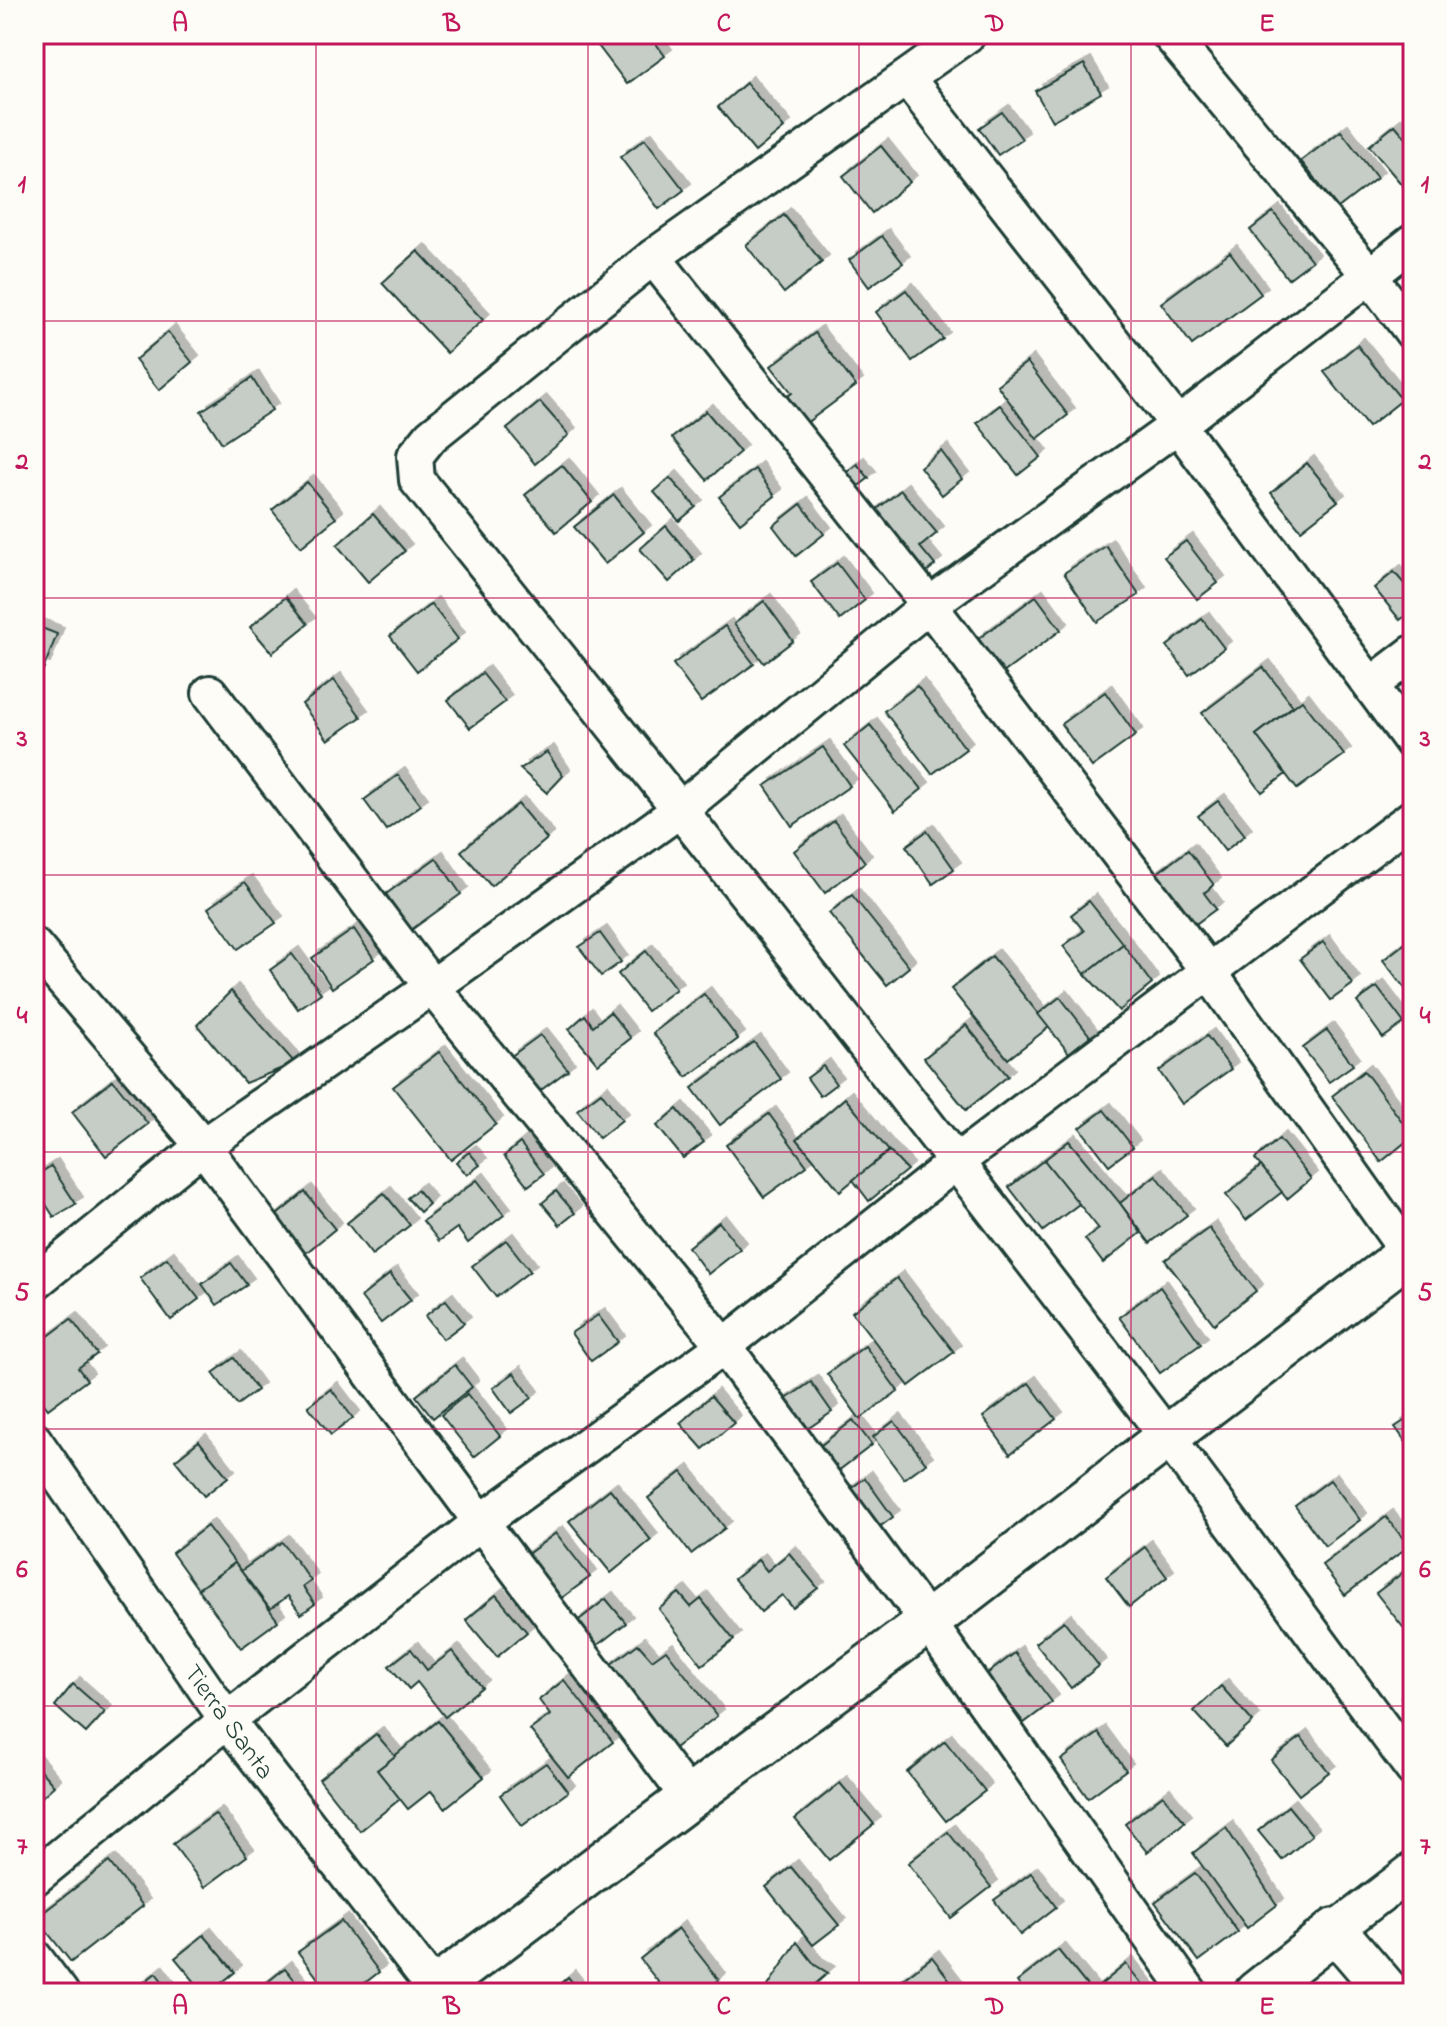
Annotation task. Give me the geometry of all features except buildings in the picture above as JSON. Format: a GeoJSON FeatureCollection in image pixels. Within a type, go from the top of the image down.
{"type":"FeatureCollection","features":[{"type":"Feature","properties":{"kind":"street"},"geometry":{"type":"LineString","coordinates":[[968,34],[653,257],[431,436],[415,456],[417,480],[681,809],[956,1162],[1167,1437],[1413,1769]]}},
{"type":"Feature","properties":{"kind":"street"},"geometry":{"type":"LineString","coordinates":[[1169,34],[1369,275],[1413,333]]}},
{"type":"Feature","properties":{"kind":"street"},"geometry":{"type":"LineString","coordinates":[[907,78],[1178,425],[1413,743]]}},
{"type":"Feature","properties":{"kind":"street"},"geometry":{"type":"LineString","coordinates":[[34,1283],[203,1146],[681,809],[929,605],[1178,425],[1413,242]]}},
{"type":"Feature","properties":{"kind":"street"},"geometry":{"type":"LineString","coordinates":[[437,1991],[1411,1255],[1209,972],[929,605],[653,257]]}},
{"type":"Feature","properties":{"kind":"street"},"geometry":{"type":"LineString","coordinates":[[1371,685],[1413,653]]}},
{"type":"Feature","properties":{"kind":"street"},"geometry":{"type":"LineString","coordinates":[[210,693],[432,987],[724,1346],[928,1622],[1190,1993]]}},
{"type":"Feature","properties":{"kind":"street"},"geometry":{"type":"LineString","coordinates":[[34,1878],[227,1720],[481,1522],[724,1346],[956,1162],[1413,817]]}},
{"type":"Feature","properties":{"kind":"street"},"geometry":{"type":"LineString","coordinates":[[34,946],[203,1146],[689,1798]]}},
{"type":"Feature","properties":{"kind":"street","name":"Tierra Santa"},"geometry":{"type":"LineString","coordinates":[[34,1440],[227,1720],[437,1991]]}},
{"type":"Feature","properties":{"kind":"street"},"geometry":{"type":"LineString","coordinates":[[1256,1993],[1413,1870]]}},
{"type":"Feature","properties":{"kind":"street"},"geometry":{"type":"LineString","coordinates":[[1335,1930],[1389,1993]]}},
{"type":"Feature","properties":{"kind":"street"},"geometry":{"type":"LineString","coordinates":[[34,1957],[61,1993]]}}]}
